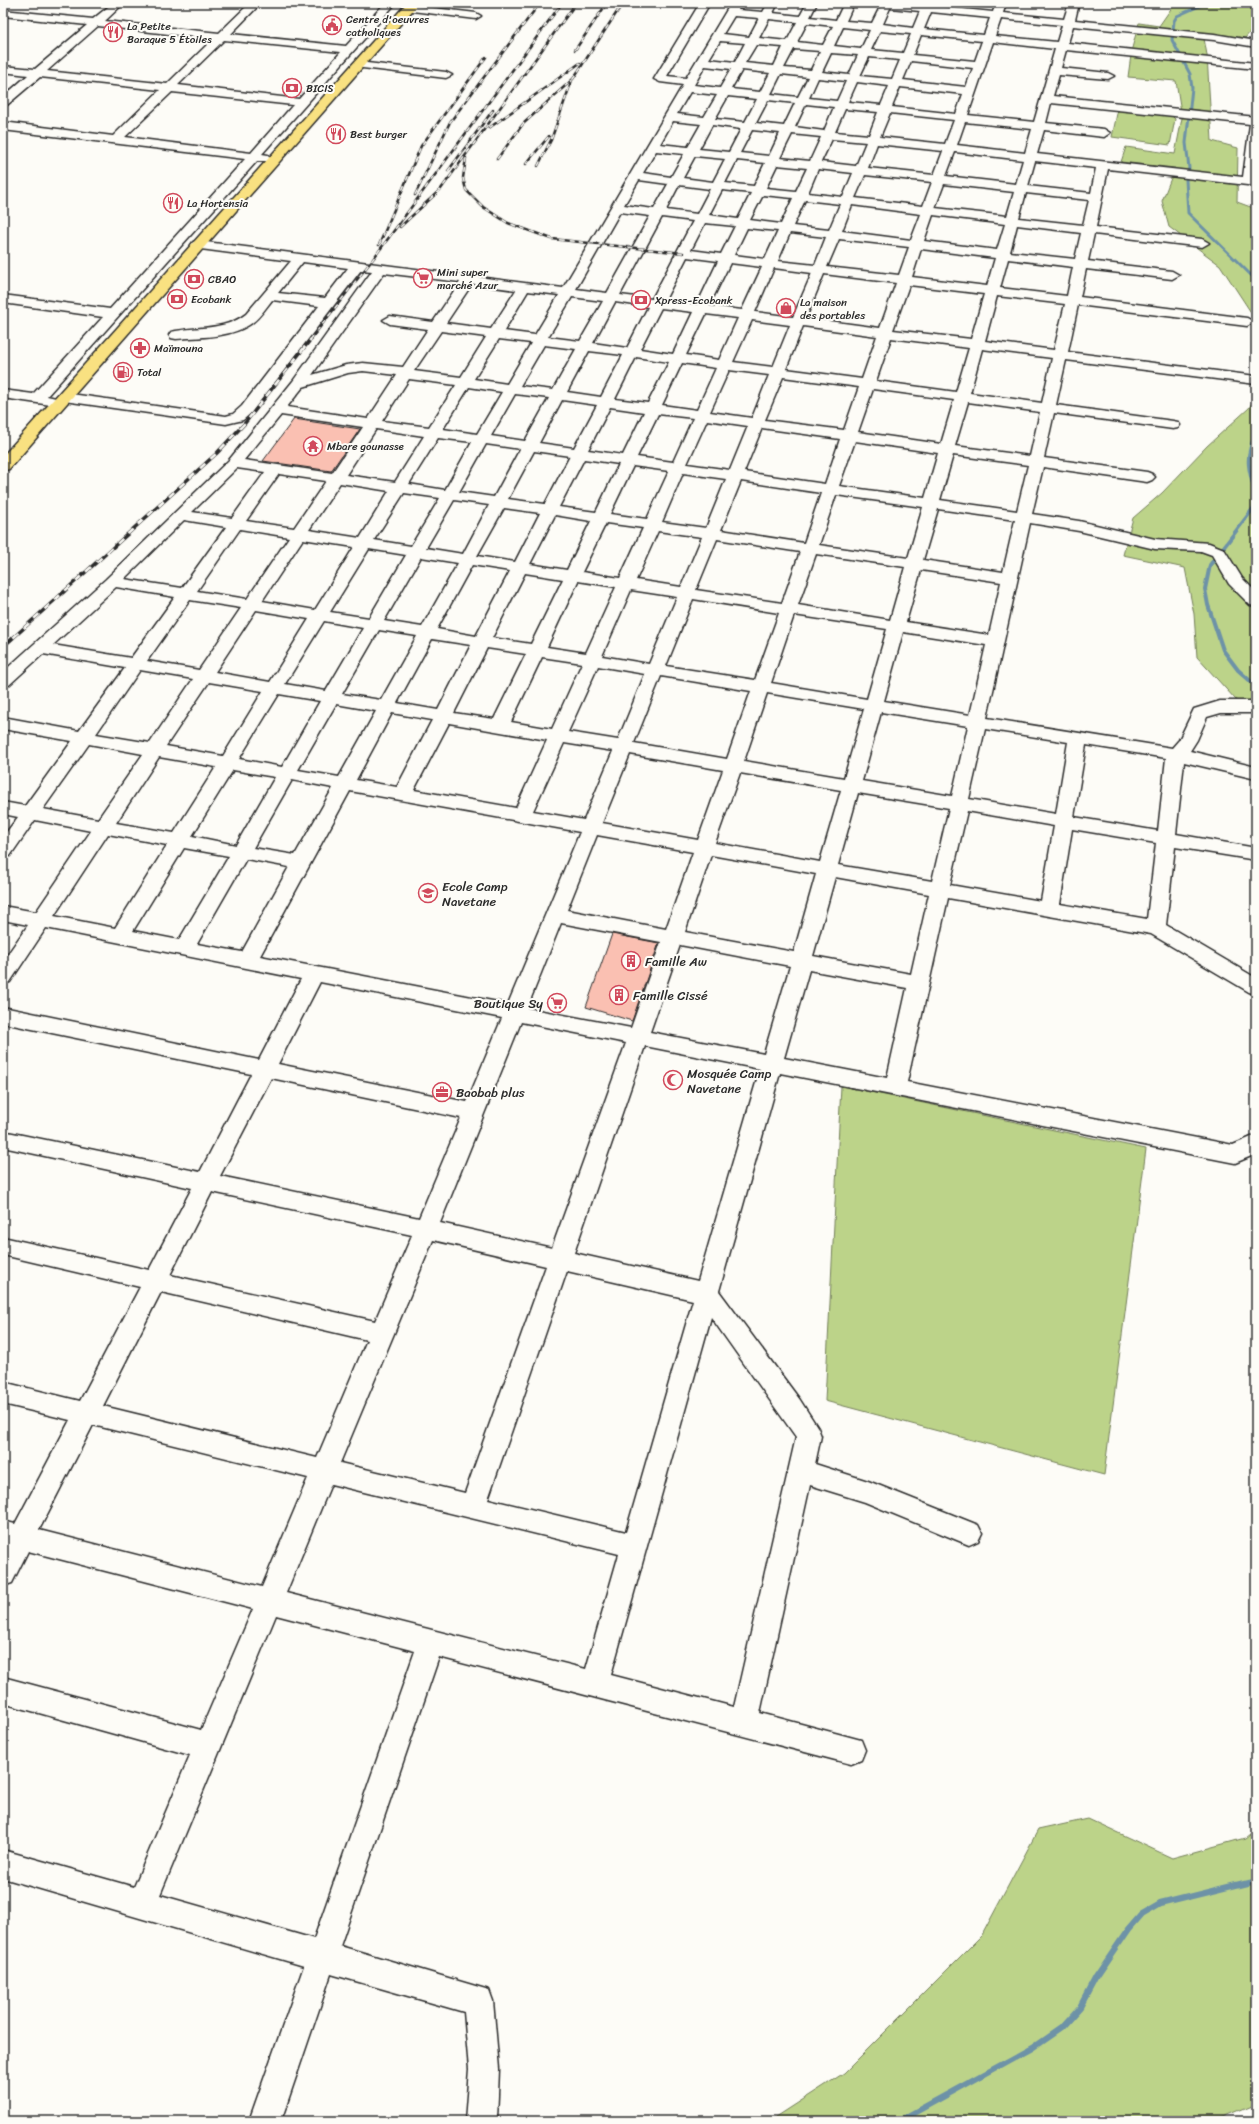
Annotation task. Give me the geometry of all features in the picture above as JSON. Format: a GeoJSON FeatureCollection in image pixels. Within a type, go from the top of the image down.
{"type":"FeatureCollection","features":[{"type":"Feature","properties":{"kind":"highway"},"geometry":{"type":"LineString","coordinates":[[3,466],[410,6]]}},
{"type":"Feature","properties":{"kind":"street"},"geometry":{"type":"LineString","coordinates":[[3,103],[119,3]]}},
{"type":"Feature","properties":{"kind":"street"},"geometry":{"type":"LineString","coordinates":[[116,140],[256,3]]}},
{"type":"Feature","properties":{"kind":"street"},"geometry":{"type":"LineString","coordinates":[[37,399],[391,3]]}},
{"type":"Feature","properties":{"kind":"street"},"geometry":{"type":"LineString","coordinates":[[705,3],[660,79],[724,92],[1104,133]]}},
{"type":"Feature","properties":{"kind":"street"},"geometry":{"type":"LineString","coordinates":[[403,794],[812,3]]}},
{"type":"Feature","properties":{"kind":"street"},"geometry":{"type":"LineString","coordinates":[[500,726],[849,3]]}},
{"type":"Feature","properties":{"kind":"street"},"geometry":{"type":"LineString","coordinates":[[522,815],[876,27],[882,3],[999,9],[1069,22],[1214,37],[1256,44]]}},
{"type":"Feature","properties":{"kind":"street"},"geometry":{"type":"LineString","coordinates":[[595,1684],[1074,3]]}},
{"type":"Feature","properties":{"kind":"street"},"geometry":{"type":"LineString","coordinates":[[410,6],[476,16]]}},
{"type":"Feature","properties":{"kind":"street"},"geometry":{"type":"LineString","coordinates":[[142,1903],[426,1229],[928,6]]}},
{"type":"Feature","properties":{"kind":"street"},"geometry":{"type":"LineString","coordinates":[[185,948],[733,8],[769,9],[804,20],[1256,66]]}},
{"type":"Feature","properties":{"kind":"street"},"geometry":{"type":"LineString","coordinates":[[248,961],[769,9]]}},
{"type":"Feature","properties":{"kind":"street"},"geometry":{"type":"LineString","coordinates":[[473,1507],[999,9]]}},
{"type":"Feature","properties":{"kind":"street"},"geometry":{"type":"LineString","coordinates":[[3,13],[349,50]]}},
{"type":"Feature","properties":{"kind":"street"},"geometry":{"type":"LineString","coordinates":[[679,46],[709,50],[752,41],[980,64]]}},
{"type":"Feature","properties":{"kind":"street"},"geometry":{"type":"LineString","coordinates":[[709,50],[738,66],[970,91]]}},
{"type":"Feature","properties":{"kind":"street"},"geometry":{"type":"LineString","coordinates":[[358,65],[446,75]]}},
{"type":"Feature","properties":{"kind":"street"},"geometry":{"type":"LineString","coordinates":[[3,69],[302,103]]}},
{"type":"Feature","properties":{"kind":"street"},"geometry":{"type":"LineString","coordinates":[[1055,71],[1108,76]]}},
{"type":"Feature","properties":{"kind":"street"},"geometry":{"type":"LineString","coordinates":[[670,117],[1253,182],[1256,122],[1047,99]]}},
{"type":"Feature","properties":{"kind":"street"},"geometry":{"type":"LineString","coordinates":[[3,126],[275,159]]}},
{"type":"Feature","properties":{"kind":"street"},"geometry":{"type":"LineString","coordinates":[[652,147],[1096,197]]}},
{"type":"Feature","properties":{"kind":"street"},"geometry":{"type":"LineString","coordinates":[[895,1088],[1103,165]]}},
{"type":"Feature","properties":{"kind":"street"},"geometry":{"type":"LineString","coordinates":[[635,176],[1202,243]]}},
{"type":"Feature","properties":{"kind":"street"},"geometry":{"type":"LineString","coordinates":[[616,208],[1172,275]]}},
{"type":"Feature","properties":{"kind":"street"},"geometry":{"type":"LineString","coordinates":[[198,245],[885,334],[1256,380]]}},
{"type":"Feature","properties":{"kind":"street"},"geometry":{"type":"LineString","coordinates":[[683,253],[1247,322]]}},
{"type":"Feature","properties":{"kind":"street"},"geometry":{"type":"LineString","coordinates":[[176,335],[239,326],[248,321],[300,258]]}},
{"type":"Feature","properties":{"kind":"street"},"geometry":{"type":"LineString","coordinates":[[3,394],[37,399],[62,399],[226,420],[238,417],[246,409],[357,266]]}},
{"type":"Feature","properties":{"kind":"street"},"geometry":{"type":"LineString","coordinates":[[3,681],[112,582],[234,463],[298,384],[380,269]]}},
{"type":"Feature","properties":{"kind":"street"},"geometry":{"type":"LineString","coordinates":[[3,977],[468,280]]}},
{"type":"Feature","properties":{"kind":"street"},"geometry":{"type":"LineString","coordinates":[[120,936],[524,287]]}},
{"type":"Feature","properties":{"kind":"street"},"geometry":{"type":"LineString","coordinates":[[269,296],[329,303]]}},
{"type":"Feature","properties":{"kind":"street"},"geometry":{"type":"LineString","coordinates":[[3,299],[113,314]]}},
{"type":"Feature","properties":{"kind":"street"},"geometry":{"type":"LineString","coordinates":[[390,320],[1173,425]]}},
{"type":"Feature","properties":{"kind":"street"},"geometry":{"type":"LineString","coordinates":[[298,384],[346,369],[363,367],[511,389],[1147,477]]}},
{"type":"Feature","properties":{"kind":"street"},"geometry":{"type":"LineString","coordinates":[[277,410],[1024,516],[1079,526],[1155,544],[1203,546],[1215,549],[1222,555],[1229,573],[1235,581],[1256,601]]}},
{"type":"Feature","properties":{"kind":"street"},"geometry":{"type":"LineString","coordinates":[[234,463],[1010,578]]}},
{"type":"Feature","properties":{"kind":"street"},"geometry":{"type":"LineString","coordinates":[[3,851],[275,469]]}},
{"type":"Feature","properties":{"kind":"street"},"geometry":{"type":"LineString","coordinates":[[179,515],[996,641]]}},
{"type":"Feature","properties":{"kind":"street"},"geometry":{"type":"LineString","coordinates":[[112,582],[1176,754],[1256,773]]}},
{"type":"Feature","properties":{"kind":"street"},"geometry":{"type":"LineString","coordinates":[[39,648],[1256,854]]}},
{"type":"Feature","properties":{"kind":"street"},"geometry":{"type":"LineString","coordinates":[[1156,928],[1176,754],[1188,743],[1193,724],[1200,713],[1220,708],[1256,707]]}},
{"type":"Feature","properties":{"kind":"street"},"geometry":{"type":"LineString","coordinates":[[3,723],[1156,928],[1256,987]]}},
{"type":"Feature","properties":{"kind":"street"},"geometry":{"type":"LineString","coordinates":[[1049,909],[1078,738]]}},
{"type":"Feature","properties":{"kind":"street"},"geometry":{"type":"LineString","coordinates":[[3,808],[301,863]]}},
{"type":"Feature","properties":{"kind":"street"},"geometry":{"type":"LineString","coordinates":[[3,913],[1235,1154],[1256,1144]]}},
{"type":"Feature","properties":{"kind":"street"},"geometry":{"type":"LineString","coordinates":[[555,915],[919,983]]}},
{"type":"Feature","properties":{"kind":"street"},"geometry":{"type":"LineString","coordinates":[[3,1574],[13,1535],[87,1413],[314,974]]}},
{"type":"Feature","properties":{"kind":"street"},"geometry":{"type":"LineString","coordinates":[[3,1015],[474,1112]]}},
{"type":"Feature","properties":{"kind":"street"},"geometry":{"type":"LineString","coordinates":[[3,1139],[426,1229],[707,1292],[791,1408],[809,1436],[744,1722]]}},
{"type":"Feature","properties":{"kind":"street"},"geometry":{"type":"LineString","coordinates":[[3,1246],[382,1333]]}},
{"type":"Feature","properties":{"kind":"street"},"geometry":{"type":"LineString","coordinates":[[3,1393],[635,1546]]}},
{"type":"Feature","properties":{"kind":"street"},"geometry":{"type":"LineString","coordinates":[[801,1471],[868,1492],[969,1533]]}},
{"type":"Feature","properties":{"kind":"street"},"geometry":{"type":"LineString","coordinates":[[13,1535],[851,1750]]}},
{"type":"Feature","properties":{"kind":"street"},"geometry":{"type":"LineString","coordinates":[[265,2121],[431,1642]]}},
{"type":"Feature","properties":{"kind":"street"},"geometry":{"type":"LineString","coordinates":[[3,1690],[208,1746]]}},
{"type":"Feature","properties":{"kind":"street"},"geometry":{"type":"LineString","coordinates":[[3,1864],[478,2001],[484,2069],[481,2121]]}},
{"type":"Feature","properties":{"kind":"green space"},"geometry":{"type":"Polygon","coordinates":[[[1175,3],[1256,3],[1256,25],[1245,38],[1203,33],[1207,55],[1212,141],[1238,148],[1237,202],[1256,209],[1256,320],[1220,265],[1169,227],[1162,201],[1175,168],[1121,162],[1126,147],[1175,154],[1182,118],[1176,81],[1128,77],[1132,48],[1139,23],[1159,26],[1175,3]]]}},
{"type":"Feature","properties":{"kind":"green space"},"geometry":{"type":"Polygon","coordinates":[[[1118,109],[1171,115],[1175,119],[1170,145],[1112,137],[1118,109]]]}},
{"type":"Feature","properties":{"kind":"green space"},"geometry":{"type":"Polygon","coordinates":[[[1256,396],[1256,714],[1236,700],[1197,657],[1194,614],[1185,568],[1123,555],[1133,518],[1162,493],[1207,446],[1249,408],[1256,396]]]}},
{"type":"Feature","properties":{"kind":"green space"},"geometry":{"type":"Polygon","coordinates":[[[841,1086],[1146,1149],[1104,1475],[825,1401],[841,1086]]]}},
{"type":"Feature","properties":{"kind":"green space"},"geometry":{"type":"Polygon","coordinates":[[[1088,1819],[1172,1858],[1245,1838],[1256,1829],[1256,2103],[1213,2121],[770,2121],[844,2073],[982,1935],[1038,1830],[1088,1819]]]}},
{"type":"Feature","properties":{"kind":"building","name":"Mbare gounasse"},"geometry":{"type":"Polygon","coordinates":[[[294,419],[360,429],[331,471],[263,461],[294,419]]]}},
{"type":"Feature","properties":{"kind":"building"},"geometry":{"type":"Polygon","coordinates":[[[612,934],[659,943],[632,1021],[586,1007],[612,934]]]}},
{"type":"Feature","properties":{"kind":"waterway"},"geometry":{"type":"LineString","coordinates":[[1206,3],[1177,16],[1174,21],[1172,40],[1190,74],[1192,88],[1186,143],[1189,168],[1186,180],[1188,213],[1256,280]]}},
{"type":"Feature","properties":{"kind":"waterway"},"geometry":{"type":"LineString","coordinates":[[1256,435],[1252,443],[1249,457],[1251,478],[1256,494]]}},
{"type":"Feature","properties":{"kind":"waterway"},"geometry":{"type":"LineString","coordinates":[[1256,505],[1210,565],[1205,589],[1208,605],[1223,650],[1238,670],[1256,686]]}},
{"type":"Feature","properties":{"kind":"waterway"},"geometry":{"type":"LineString","coordinates":[[899,2121],[1032,2048],[1061,2028],[1080,2007],[1096,1977],[1128,1930],[1141,1915],[1160,1904],[1256,1880]]}},
{"type":"Feature","properties":{"kind":"railway"},"geometry":{"type":"LineString","coordinates":[[415,195],[450,122],[540,3]]}},
{"type":"Feature","properties":{"kind":"railway"},"geometry":{"type":"LineString","coordinates":[[310,340],[373,259],[562,3]]}},
{"type":"Feature","properties":{"kind":"railway"},"geometry":{"type":"LineString","coordinates":[[400,227],[441,189],[576,3]]}},
{"type":"Feature","properties":{"kind":"railway"},"geometry":{"type":"LineString","coordinates":[[575,50],[607,3]]}},
{"type":"Feature","properties":{"kind":"railway"},"geometry":{"type":"LineString","coordinates":[[497,159],[523,124],[573,79],[623,3]]}},
{"type":"Feature","properties":{"kind":"railway"},"geometry":{"type":"LineString","coordinates":[[379,245],[421,146],[486,57]]}},
{"type":"Feature","properties":{"kind":"railway"},"geometry":{"type":"LineString","coordinates":[[489,128],[580,63]]}},
{"type":"Feature","properties":{"kind":"railway"},"geometry":{"type":"LineString","coordinates":[[538,166],[551,140],[572,80]]}},
{"type":"Feature","properties":{"kind":"railway"},"geometry":{"type":"LineString","coordinates":[[448,171],[493,110]]}},
{"type":"Feature","properties":{"kind":"railway"},"geometry":{"type":"LineString","coordinates":[[526,164],[549,136]]}},
{"type":"Feature","properties":{"kind":"railway"},"geometry":{"type":"LineString","coordinates":[[466,158],[463,178],[466,190],[483,207],[508,223],[552,239],[683,253]]}},
{"type":"Feature","properties":{"kind":"railway"},"geometry":{"type":"LineString","coordinates":[[3,647],[217,453],[245,423],[311,339]]}},
{"type":"Feature","properties":{"kind":"place","name":"Centre d'oeuvres catholiques"},"geometry":{"type":"Point","coordinates":[332,25]}},
{"type":"Feature","properties":{"kind":"place","name":"La Petite Baraque 5 Étoiles"},"geometry":{"type":"Point","coordinates":[113,32]}},
{"type":"Feature","properties":{"kind":"place","name":"BICIS"},"geometry":{"type":"Point","coordinates":[292,88]}},
{"type":"Feature","properties":{"kind":"place","name":"Best burger"},"geometry":{"type":"Point","coordinates":[336,134]}},
{"type":"Feature","properties":{"kind":"place","name":"La Hortensia"},"geometry":{"type":"Point","coordinates":[173,203]}},
{"type":"Feature","properties":{"kind":"place","name":"Mini super marché Azur"},"geometry":{"type":"Point","coordinates":[423,278]}},
{"type":"Feature","properties":{"kind":"place","name":"CBAO"},"geometry":{"type":"Point","coordinates":[194,279]}},
{"type":"Feature","properties":{"kind":"place","name":"Ecobank"},"geometry":{"type":"Point","coordinates":[177,299]}},
{"type":"Feature","properties":{"kind":"place","name":"Xpress-Ecobank"},"geometry":{"type":"Point","coordinates":[641,300]}},
{"type":"Feature","properties":{"kind":"place","name":"La maison des portables"},"geometry":{"type":"Point","coordinates":[786,308]}},
{"type":"Feature","properties":{"kind":"place","name":"Maïmouna"},"geometry":{"type":"Point","coordinates":[140,348]}},
{"type":"Feature","properties":{"kind":"place","name":"Total"},"geometry":{"type":"Point","coordinates":[123,372]}},
{"type":"Feature","properties":{"kind":"place","name":"Mbare gounasse"},"geometry":{"type":"Point","coordinates":[313,446]}},
{"type":"Feature","properties":{"kind":"place","name":"Ecole Camp Navetane"},"geometry":{"type":"Point","coordinates":[428,893]}},
{"type":"Feature","properties":{"kind":"place","name":"Famille Aw"},"geometry":{"type":"Point","coordinates":[631,961]}},
{"type":"Feature","properties":{"kind":"place","name":"Famille Cissé"},"geometry":{"type":"Point","coordinates":[619,995]}},
{"type":"Feature","properties":{"kind":"place","name":"Boutique Sy"},"geometry":{"type":"Point","coordinates":[557,1003]}},
{"type":"Feature","properties":{"kind":"place","name":"Mosquée Camp Navetane"},"geometry":{"type":"Point","coordinates":[673,1080]}},
{"type":"Feature","properties":{"kind":"place","name":"Baobab plus"},"geometry":{"type":"Point","coordinates":[442,1092]}}]}
